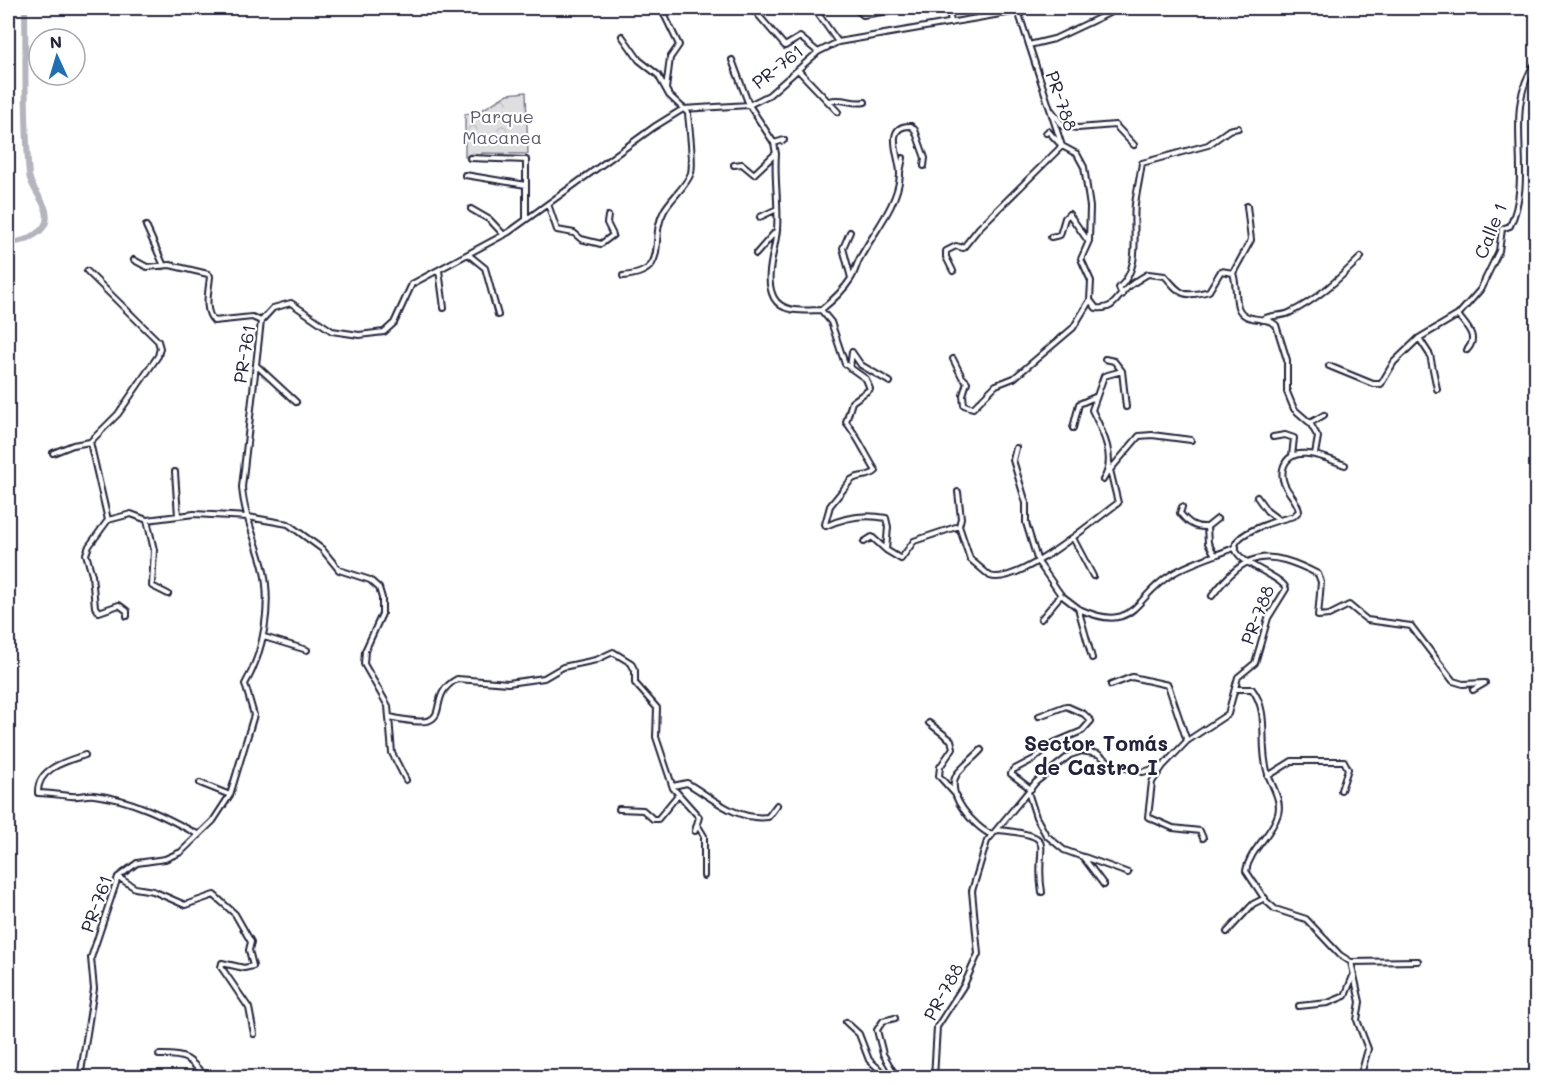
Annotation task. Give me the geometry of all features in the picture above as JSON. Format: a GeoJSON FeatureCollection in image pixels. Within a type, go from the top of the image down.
{"type":"FeatureCollection","features":[{"type":"Feature","properties":{"kind":"street"},"geometry":{"type":"LineString","coordinates":[[661,8],[679,45],[670,58],[666,89]]}},
{"type":"Feature","properties":{"kind":"street"},"geometry":{"type":"LineString","coordinates":[[814,8],[838,42]]}},
{"type":"Feature","properties":{"kind":"street"},"geometry":{"type":"LineString","coordinates":[[855,8],[862,15],[907,8]]}},
{"type":"Feature","properties":{"kind":"street"},"geometry":{"type":"LineString","coordinates":[[948,8],[951,23]]}},
{"type":"Feature","properties":{"kind":"street"},"geometry":{"type":"LineString","coordinates":[[1029,45],[1054,39],[1120,8]]}},
{"type":"Feature","properties":{"kind":"street","name":"PR-761"},"geometry":{"type":"LineString","coordinates":[[80,1077],[94,989],[91,958],[118,877],[137,863],[165,859],[181,852],[199,835],[230,795],[254,715],[245,684],[256,665],[264,637],[264,570],[248,518],[242,487],[261,321],[273,308],[291,303],[332,331],[359,334],[384,332],[394,323],[412,284],[504,235],[683,109],[749,105],[769,95],[818,52],[838,42],[1018,9]]}},
{"type":"Feature","properties":{"kind":"street","name":"PR-788"},"geometry":{"type":"LineString","coordinates":[[1018,9],[1046,103],[1062,146],[1077,154],[1084,167],[1090,207],[1089,241],[1081,259],[1090,281],[1090,300]]}},
{"type":"Feature","properties":{"kind":"street"},"geometry":{"type":"LineString","coordinates":[[754,10],[785,46],[800,37],[818,52]]}},
{"type":"Feature","properties":{"kind":"street"},"geometry":{"type":"LineString","coordinates":[[622,36],[639,60],[658,75],[666,89],[688,113],[690,175],[663,212],[657,249],[649,269],[639,275],[623,276]]}},
{"type":"Feature","properties":{"kind":"street"},"geometry":{"type":"LineString","coordinates":[[732,60],[749,105],[774,143],[777,230],[771,267],[774,298],[781,305],[794,310],[821,310],[851,279],[887,212],[903,158]]}},
{"type":"Feature","properties":{"kind":"street","name":"Calle 1"},"geometry":{"type":"LineString","coordinates":[[1329,366],[1373,384],[1381,384],[1394,362],[1419,338],[1458,315],[1480,290],[1499,251],[1502,229],[1510,226],[1515,214],[1519,192],[1519,112],[1523,86],[1536,62]]}},
{"type":"Feature","properties":{"kind":"street"},"geometry":{"type":"LineString","coordinates":[[799,70],[838,112]]}},
{"type":"Feature","properties":{"kind":"street"},"geometry":{"type":"LineString","coordinates":[[829,101],[841,98],[858,104],[865,102]]}},
{"type":"Feature","properties":{"kind":"street"},"geometry":{"type":"LineString","coordinates":[[1046,103],[1063,126],[1078,128],[1115,125],[1134,145]]}},
{"type":"Feature","properties":{"kind":"street"},"geometry":{"type":"LineString","coordinates":[[900,173],[894,139],[897,130],[904,126],[911,126],[915,130],[925,158],[924,166]]}},
{"type":"Feature","properties":{"kind":"street"},"geometry":{"type":"LineString","coordinates":[[1122,295],[1119,288],[1131,274],[1132,257],[1137,241],[1135,207],[1142,163],[1208,145],[1229,130],[1238,128]]}},
{"type":"Feature","properties":{"kind":"street"},"geometry":{"type":"LineString","coordinates":[[953,271],[946,257],[946,251],[956,246],[963,248],[979,228],[1062,146],[1047,131],[1046,133]]}},
{"type":"Feature","properties":{"kind":"street"},"geometry":{"type":"LineString","coordinates":[[774,143],[784,140]]}},
{"type":"Feature","properties":{"kind":"street"},"geometry":{"type":"LineString","coordinates":[[734,165],[742,164],[754,174],[776,154]]}},
{"type":"Feature","properties":{"kind":"street"},"geometry":{"type":"LineString","coordinates":[[470,158],[526,160],[526,219]]}},
{"type":"Feature","properties":{"kind":"street"},"geometry":{"type":"LineString","coordinates":[[465,175],[526,185]]}},
{"type":"Feature","properties":{"kind":"street"},"geometry":{"type":"LineString","coordinates":[[549,204],[557,230],[574,233],[594,244],[601,244],[613,235],[607,223],[608,216]]}},
{"type":"Feature","properties":{"kind":"street"},"geometry":{"type":"LineString","coordinates":[[1247,206],[1251,240],[1233,273],[1237,284],[1238,309],[1247,318],[1273,321],[1276,325],[1287,360],[1287,392],[1294,409],[1310,423],[1318,437],[1316,454]]}},
{"type":"Feature","properties":{"kind":"street"},"geometry":{"type":"LineString","coordinates":[[471,208],[490,220],[504,235]]}},
{"type":"Feature","properties":{"kind":"street"},"geometry":{"type":"LineString","coordinates":[[760,217],[777,209]]}},
{"type":"Feature","properties":{"kind":"street"},"geometry":{"type":"LineString","coordinates":[[1051,237],[1060,236],[1065,218],[1069,214],[1089,241]]}},
{"type":"Feature","properties":{"kind":"street"},"geometry":{"type":"LineString","coordinates":[[146,226],[164,266]]}},
{"type":"Feature","properties":{"kind":"street"},"geometry":{"type":"LineString","coordinates":[[756,254],[777,230]]}},
{"type":"Feature","properties":{"kind":"street"},"geometry":{"type":"LineString","coordinates":[[850,232],[843,248],[851,279]]}},
{"type":"Feature","properties":{"kind":"street"},"geometry":{"type":"LineString","coordinates":[[469,255],[485,268],[498,315]]}},
{"type":"Feature","properties":{"kind":"street"},"geometry":{"type":"LineString","coordinates":[[1262,320],[1269,316],[1286,315],[1303,306],[1338,280],[1361,257]]}},
{"type":"Feature","properties":{"kind":"street"},"geometry":{"type":"LineString","coordinates":[[134,260],[147,267],[164,266],[210,276],[208,307],[209,316],[214,321],[252,317],[261,321]]}},
{"type":"Feature","properties":{"kind":"street"},"geometry":{"type":"LineString","coordinates":[[439,270],[444,308]]}},
{"type":"Feature","properties":{"kind":"street"},"geometry":{"type":"LineString","coordinates":[[952,359],[967,382],[963,395],[964,405],[973,408],[996,385],[1014,378],[1072,327],[1090,300],[1095,308],[1106,309],[1114,306],[1122,295],[1148,274],[1165,276],[1178,292],[1190,296],[1209,291],[1221,271],[1233,273]]}},
{"type":"Feature","properties":{"kind":"street"},"geometry":{"type":"LineString","coordinates":[[53,453],[73,445],[90,442],[118,414],[158,356],[160,348],[158,341],[87,272]]}},
{"type":"Feature","properties":{"kind":"street"},"geometry":{"type":"LineString","coordinates":[[821,310],[831,322],[845,364],[866,379],[870,389],[852,402],[846,422],[861,440],[865,453],[876,471],[872,475],[851,480],[830,506],[825,524],[859,517],[886,518],[888,527],[886,550]]}},
{"type":"Feature","properties":{"kind":"street"},"geometry":{"type":"LineString","coordinates":[[1458,315],[1474,338],[1473,344],[1467,350]]}},
{"type":"Feature","properties":{"kind":"street"},"geometry":{"type":"LineString","coordinates":[[1419,338],[1430,355],[1437,389]]}},
{"type":"Feature","properties":{"kind":"street"},"geometry":{"type":"LineString","coordinates":[[850,368],[852,352],[861,365],[890,382]]}},
{"type":"Feature","properties":{"kind":"street"},"geometry":{"type":"LineString","coordinates":[[1105,359],[1114,361],[1122,371],[1126,407]]}},
{"type":"Feature","properties":{"kind":"street"},"geometry":{"type":"LineString","coordinates":[[256,365],[296,402]]}},
{"type":"Feature","properties":{"kind":"street"},"geometry":{"type":"LineString","coordinates":[[958,492],[961,518],[959,526],[970,559],[979,570],[994,578],[1038,562],[1073,538],[1118,503],[1103,432],[1092,410],[1095,396],[1104,376],[1122,371]]}},
{"type":"Feature","properties":{"kind":"street"},"geometry":{"type":"LineString","coordinates":[[1073,428],[1079,404],[1095,396]]}},
{"type":"Feature","properties":{"kind":"street"},"geometry":{"type":"LineString","coordinates":[[1310,423],[1324,415]]}},
{"type":"Feature","properties":{"kind":"street"},"geometry":{"type":"LineString","coordinates":[[1103,480],[1139,436],[1152,435],[1191,440]]}},
{"type":"Feature","properties":{"kind":"street"},"geometry":{"type":"LineString","coordinates":[[1273,437],[1285,435],[1294,438],[1292,456]]}},
{"type":"Feature","properties":{"kind":"street"},"geometry":{"type":"LineString","coordinates":[[90,442],[108,520]]}},
{"type":"Feature","properties":{"kind":"street"},"geometry":{"type":"LineString","coordinates":[[1016,448],[1013,460],[1026,503],[1026,523],[1038,562],[1061,596],[1078,608],[1100,618],[1123,615],[1136,608],[1170,575],[1236,547],[1241,538],[1253,528],[1294,516],[1299,512],[1298,502],[1285,486],[1282,477],[1285,462],[1292,456],[1316,454],[1345,465]]}},
{"type":"Feature","properties":{"kind":"street"},"geometry":{"type":"LineString","coordinates":[[175,472],[178,516]]}},
{"type":"Feature","properties":{"kind":"street"},"geometry":{"type":"LineString","coordinates":[[1257,497],[1267,510],[1280,520]]}},
{"type":"Feature","properties":{"kind":"street"},"geometry":{"type":"LineString","coordinates":[[1182,507],[1180,513],[1186,521],[1198,528],[1207,527],[1217,519]]}},
{"type":"Feature","properties":{"kind":"street"},"geometry":{"type":"LineString","coordinates":[[128,616],[127,611],[119,605],[99,612],[95,607],[92,575],[86,554],[88,546],[108,520],[132,514],[147,520],[194,514],[288,524],[322,549],[339,570],[369,580],[379,588],[382,598],[382,614],[364,651],[364,664],[369,676],[382,694],[390,717],[392,753],[406,780]]}},
{"type":"Feature","properties":{"kind":"street"},"geometry":{"type":"LineString","coordinates":[[147,520],[154,550],[152,586],[168,594]]}},
{"type":"Feature","properties":{"kind":"street"},"geometry":{"type":"LineString","coordinates":[[864,542],[872,537],[886,550],[901,559],[914,541],[959,526]]}},
{"type":"Feature","properties":{"kind":"street"},"geometry":{"type":"LineString","coordinates":[[1207,527],[1208,543],[1215,555]]}},
{"type":"Feature","properties":{"kind":"street"},"geometry":{"type":"LineString","coordinates":[[1073,538],[1093,576]]}},
{"type":"Feature","properties":{"kind":"street","name":"PR-788"},"geometry":{"type":"LineString","coordinates":[[934,1077],[937,1026],[964,985],[978,954],[972,891],[982,853],[992,835],[1055,764],[1082,751],[1098,754],[1114,765],[1143,772],[1163,766],[1187,741],[1228,714],[1238,677],[1255,663],[1268,618],[1286,589],[1282,582],[1245,562],[1238,555],[1236,547]]}},
{"type":"Feature","properties":{"kind":"street"},"geometry":{"type":"LineString","coordinates":[[1212,596],[1229,573],[1245,562],[1269,557],[1317,574],[1321,582],[1318,616],[1329,615],[1349,605],[1368,620],[1411,626],[1453,681],[1463,684],[1485,683],[1473,690]]}},
{"type":"Feature","properties":{"kind":"street"},"geometry":{"type":"LineString","coordinates":[[1041,619],[1061,596]]}},
{"type":"Feature","properties":{"kind":"street"},"geometry":{"type":"LineString","coordinates":[[1078,608],[1092,658]]}},
{"type":"Feature","properties":{"kind":"street"},"geometry":{"type":"LineString","coordinates":[[264,637],[307,650]]}},
{"type":"Feature","properties":{"kind":"street"},"geometry":{"type":"LineString","coordinates":[[390,717],[418,723],[429,722],[438,714],[443,692],[457,679],[507,683],[544,678],[564,667],[596,660],[613,652],[631,663],[635,671],[635,683],[657,708],[656,737],[677,796],[699,817],[695,831]]}},
{"type":"Feature","properties":{"kind":"street"},"geometry":{"type":"LineString","coordinates":[[1111,685],[1132,677],[1168,685],[1187,741]]}},
{"type":"Feature","properties":{"kind":"street"},"geometry":{"type":"LineString","coordinates":[[1235,689],[1252,689],[1261,701],[1264,714],[1262,752],[1268,776],[1277,796],[1279,811],[1274,825],[1248,863],[1246,871],[1275,909],[1306,919],[1340,955],[1351,962],[1418,961]]}},
{"type":"Feature","properties":{"kind":"street"},"geometry":{"type":"LineString","coordinates":[[1039,716],[1066,706],[1084,714],[1091,721],[1082,731],[1051,744],[1034,759],[1013,770],[1014,778],[1030,790],[1036,817],[1046,835],[1064,850],[1128,873]]}},
{"type":"Feature","properties":{"kind":"street"},"geometry":{"type":"LineString","coordinates":[[929,723],[951,740],[953,748],[940,767],[939,776],[958,797]]}},
{"type":"Feature","properties":{"kind":"street"},"geometry":{"type":"LineString","coordinates":[[981,750],[957,775],[954,783],[958,797],[971,822],[992,835]]}},
{"type":"Feature","properties":{"kind":"street"},"geometry":{"type":"LineString","coordinates":[[85,755],[52,766],[38,787],[38,794],[54,792],[72,796],[93,795],[128,802],[162,815],[199,835]]}},
{"type":"Feature","properties":{"kind":"street"},"geometry":{"type":"LineString","coordinates":[[1268,776],[1292,761],[1344,762],[1348,769],[1341,790]]}},
{"type":"Feature","properties":{"kind":"street"},"geometry":{"type":"LineString","coordinates":[[1163,766],[1152,782],[1148,817],[1173,828],[1200,831],[1203,838]]}},
{"type":"Feature","properties":{"kind":"street"},"geometry":{"type":"LineString","coordinates":[[200,783],[230,795]]}},
{"type":"Feature","properties":{"kind":"street"},"geometry":{"type":"LineString","coordinates":[[672,786],[687,783],[734,813],[756,819],[768,817],[777,805]]}},
{"type":"Feature","properties":{"kind":"street"},"geometry":{"type":"LineString","coordinates":[[619,809],[643,810],[653,819],[658,819],[677,796]]}},
{"type":"Feature","properties":{"kind":"street"},"geometry":{"type":"LineString","coordinates":[[698,825],[704,836],[704,876]]}},
{"type":"Feature","properties":{"kind":"street"},"geometry":{"type":"LineString","coordinates":[[998,830],[1029,832],[1038,837],[1042,844],[1038,872],[1042,892]]}},
{"type":"Feature","properties":{"kind":"street"},"geometry":{"type":"LineString","coordinates":[[1083,857],[1104,885]]}},
{"type":"Feature","properties":{"kind":"street"},"geometry":{"type":"LineString","coordinates":[[118,877],[135,888],[153,891],[185,905],[214,895],[235,914],[251,942],[249,950],[253,966],[244,968],[222,963],[221,968],[249,1008],[254,1034]]}},
{"type":"Feature","properties":{"kind":"street"},"geometry":{"type":"LineString","coordinates":[[1227,932],[1253,904],[1265,898]]}},
{"type":"Feature","properties":{"kind":"street"},"geometry":{"type":"LineString","coordinates":[[1351,962],[1360,1002],[1357,1020],[1368,1049],[1360,1077]]}},
{"type":"Feature","properties":{"kind":"street"},"geometry":{"type":"LineString","coordinates":[[1299,1006],[1328,1003],[1345,996],[1354,972]]}},
{"type":"Feature","properties":{"kind":"street"},"geometry":{"type":"LineString","coordinates":[[895,1018],[883,1021],[877,1030],[883,1054],[897,1077]]}},
{"type":"Feature","properties":{"kind":"street"},"geometry":{"type":"LineString","coordinates":[[846,1022],[859,1034],[869,1060],[889,1077]]}},
{"type":"Feature","properties":{"kind":"street"},"geometry":{"type":"LineString","coordinates":[[159,1055],[179,1054],[192,1061],[206,1077]]}},
{"type":"Feature","properties":{"kind":"green space","name":"Parque Macanea"},"geometry":{"type":"Polygon","coordinates":[[[526,92],[528,154],[482,153],[481,157],[465,157],[465,114],[482,110],[508,94],[526,92]]]}},
{"type":"Feature","properties":{"kind":"waterway"},"geometry":{"type":"LineString","coordinates":[[8,242],[24,240],[35,235],[44,227],[47,216],[29,175],[25,8]]}},
{"type":"Feature","properties":{"kind":"district","name":"Sector Tomás de Castro I"},"geometry":{"type":"Point","coordinates":[1096,756]}}]}
